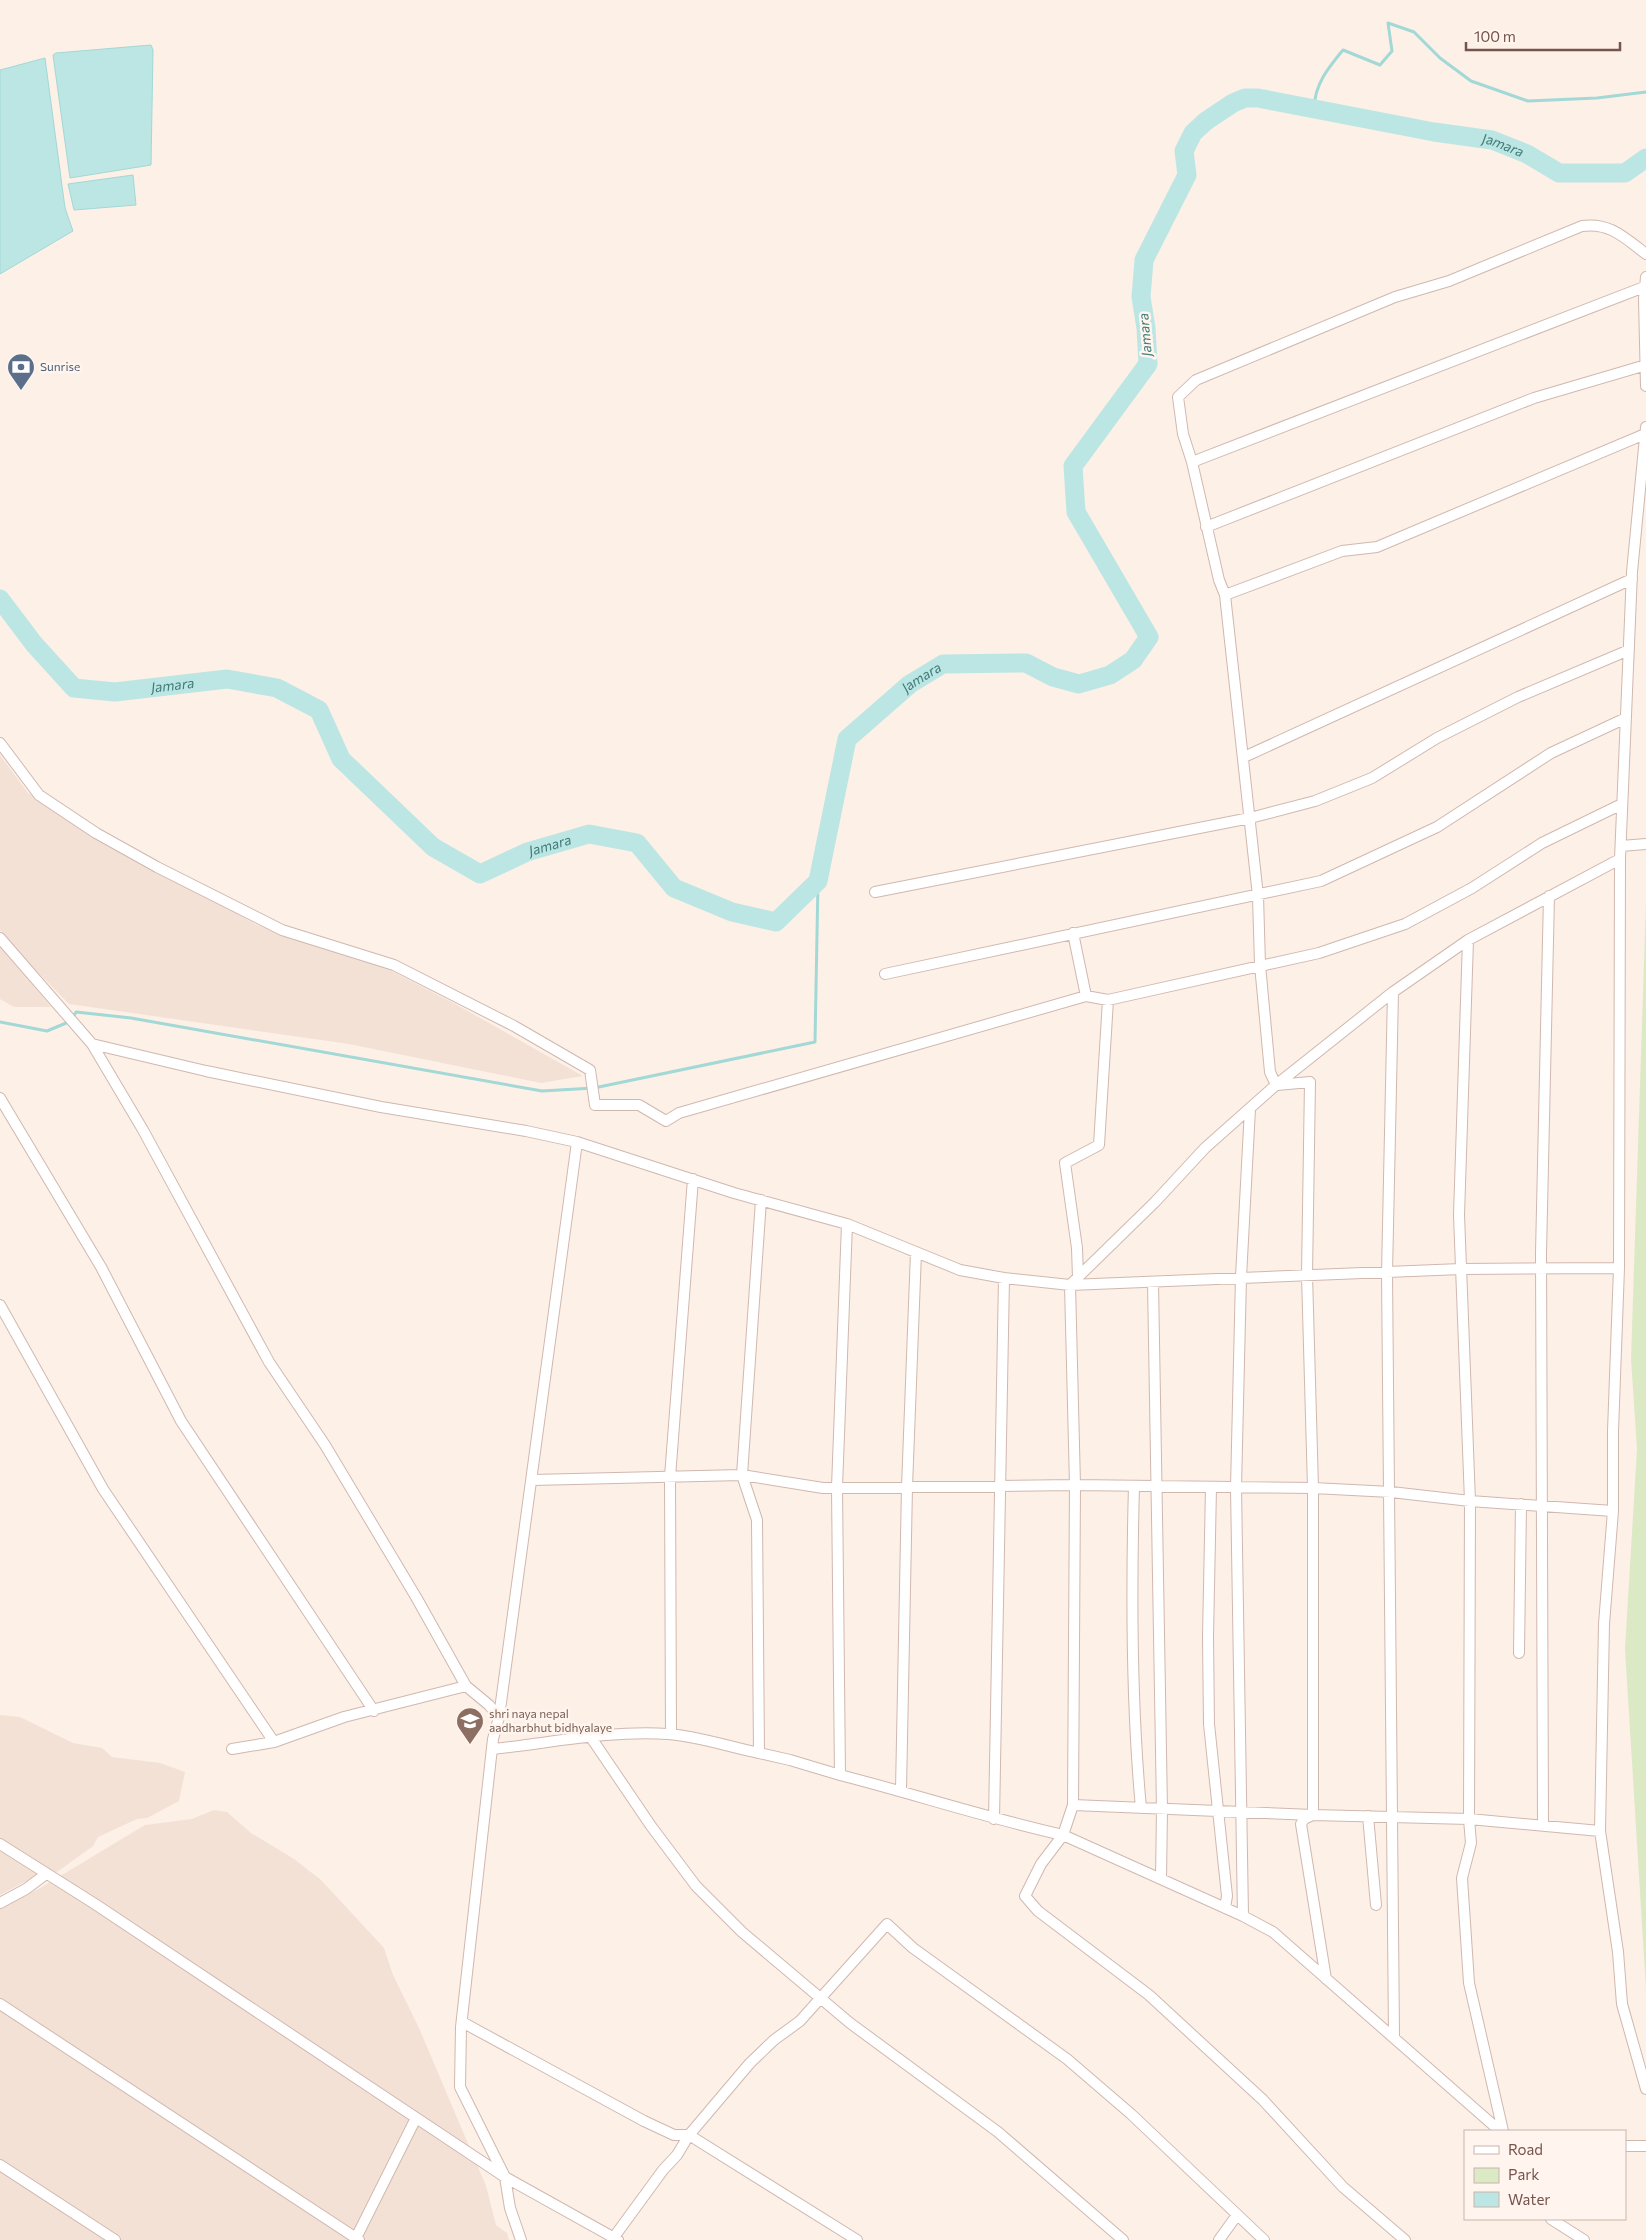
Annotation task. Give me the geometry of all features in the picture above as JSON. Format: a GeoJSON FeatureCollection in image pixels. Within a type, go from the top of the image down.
{"type":"FeatureCollection","features":[{"type":"Feature","properties":{"kind":"street"},"geometry":{"type":"LineString","coordinates":[[1276,1085],[1270,1072],[1260,965],[1258,896],[1225,595],[1219,580],[1192,462],[1183,434],[1178,397],[1196,380],[1396,297],[1449,281],[1582,226],[1597,224],[1615,231],[1646,254]]}},
{"type":"Feature","properties":{"kind":"street"},"geometry":{"type":"LineString","coordinates":[[1192,462],[1645,282],[1646,386]]}},
{"type":"Feature","properties":{"kind":"street"},"geometry":{"type":"LineString","coordinates":[[1206,527],[1534,398],[1646,365]]}},
{"type":"Feature","properties":{"kind":"street"},"geometry":{"type":"LineString","coordinates":[[1225,595],[1342,551],[1377,547],[1646,431],[1632,579],[1620,859],[1620,1268],[1614,1431],[1614,1511],[1604,1624],[1600,1831],[1618,1952],[1622,2004],[1646,2089]]}},
{"type":"Feature","properties":{"kind":"street"},"geometry":{"type":"LineString","coordinates":[[1244,757],[1632,579]]}},
{"type":"Feature","properties":{"kind":"street"},"geometry":{"type":"LineString","coordinates":[[875,892],[1250,818],[1315,801],[1372,778],[1437,738],[1518,697],[1629,650]]}},
{"type":"Feature","properties":{"kind":"street"},"geometry":{"type":"LineString","coordinates":[[885,974],[1167,912],[1258,896],[1321,881],[1438,827],[1551,753],[1626,718]]}},
{"type":"Feature","properties":{"kind":"street"},"geometry":{"type":"LineString","coordinates":[[0,743],[39,795],[96,833],[157,867],[282,930],[394,965],[514,1026],[590,1070],[595,1105],[638,1106],[666,1121],[679,1113],[1086,996],[1108,1000],[1319,953],[1405,924],[1472,888],[1542,842],[1622,804]]}},
{"type":"Feature","properties":{"kind":"street"},"geometry":{"type":"LineString","coordinates":[[1621,846],[1646,844]]}},
{"type":"Feature","properties":{"kind":"street"},"geometry":{"type":"LineString","coordinates":[[1405,2240],[1343,2187],[1263,2100],[1193,2035],[1148,1995],[1038,1911],[1025,1896],[1041,1864],[1062,1835],[1073,1805],[1075,1485],[1070,1285],[1155,1202],[1205,1148],[1276,1085],[1393,992],[1468,940],[1620,859]]}},
{"type":"Feature","properties":{"kind":"street"},"geometry":{"type":"LineString","coordinates":[[1543,1826],[1542,1268],[1548,896]]}},
{"type":"Feature","properties":{"kind":"street"},"geometry":{"type":"LineString","coordinates":[[1073,933],[1086,996]]}},
{"type":"Feature","properties":{"kind":"street"},"geometry":{"type":"LineString","coordinates":[[0,938],[92,1044],[143,1130],[269,1362],[325,1445],[466,1686],[489,1704],[499,1717]]}},
{"type":"Feature","properties":{"kind":"street"},"geometry":{"type":"LineString","coordinates":[[1468,940],[1459,1216],[1470,1501],[1469,1819],[1471,1843],[1462,1878],[1469,1983],[1501,2130]]}},
{"type":"Feature","properties":{"kind":"street"},"geometry":{"type":"LineString","coordinates":[[1393,992],[1387,1273],[1391,1492],[1394,2036]]}},
{"type":"Feature","properties":{"kind":"street"},"geometry":{"type":"LineString","coordinates":[[1078,1276],[1077,1248],[1065,1163],[1099,1145],[1108,1000]]}},
{"type":"Feature","properties":{"kind":"street"},"geometry":{"type":"LineString","coordinates":[[92,1044],[206,1071],[352,1101],[577,1142],[761,1200],[848,1224],[960,1270],[1004,1278],[1070,1285],[1461,1269],[1620,1268]]}},
{"type":"Feature","properties":{"kind":"street"},"geometry":{"type":"LineString","coordinates":[[1276,1085],[1310,1082],[1307,1275],[1313,1488],[1313,1815]]}},
{"type":"Feature","properties":{"kind":"street"},"geometry":{"type":"LineString","coordinates":[[0,1098],[101,1268],[181,1421],[374,1711]]}},
{"type":"Feature","properties":{"kind":"street"},"geometry":{"type":"LineString","coordinates":[[1243,1916],[1236,1488],[1241,1277],[1250,1108]]}},
{"type":"Feature","properties":{"kind":"street"},"geometry":{"type":"LineString","coordinates":[[521,2240],[510,2208],[505,2177],[460,2087],[462,2022],[493,1749],[532,1480],[577,1142]]}},
{"type":"Feature","properties":{"kind":"street"},"geometry":{"type":"LineString","coordinates":[[671,1734],[670,1478],[693,1179]]}},
{"type":"Feature","properties":{"kind":"street"},"geometry":{"type":"LineString","coordinates":[[758,1753],[758,1520],[742,1475],[761,1200]]}},
{"type":"Feature","properties":{"kind":"street"},"geometry":{"type":"LineString","coordinates":[[840,1775],[837,1487],[848,1224]]}},
{"type":"Feature","properties":{"kind":"street"},"geometry":{"type":"LineString","coordinates":[[901,1790],[907,1487],[916,1252]]}},
{"type":"Feature","properties":{"kind":"street"},"geometry":{"type":"LineString","coordinates":[[994,1819],[1004,1278]]}},
{"type":"Feature","properties":{"kind":"street"},"geometry":{"type":"LineString","coordinates":[[1153,1282],[1162,1810],[1161,1878]]}},
{"type":"Feature","properties":{"kind":"street"},"geometry":{"type":"LineString","coordinates":[[0,1305],[103,1489],[274,1742]]}},
{"type":"Feature","properties":{"kind":"street"},"geometry":{"type":"LineString","coordinates":[[532,1480],[742,1475],[823,1488],[1075,1485],[1313,1488],[1391,1492],[1470,1501],[1614,1511]]}},
{"type":"Feature","properties":{"kind":"street"},"geometry":{"type":"LineString","coordinates":[[1134,1486],[1131,1601],[1132,1657],[1134,1732],[1141,1808]]}},
{"type":"Feature","properties":{"kind":"street"},"geometry":{"type":"LineString","coordinates":[[1211,1487],[1208,1724],[1227,1896],[1225,1908]]}},
{"type":"Feature","properties":{"kind":"street"},"geometry":{"type":"LineString","coordinates":[[1519,1653],[1521,1504]]}},
{"type":"Feature","properties":{"kind":"street"},"geometry":{"type":"LineString","coordinates":[[232,1749],[274,1742],[344,1718],[466,1686]]}},
{"type":"Feature","properties":{"kind":"street"},"geometry":{"type":"LineString","coordinates":[[493,1749],[590,1736],[643,1733],[671,1734],[790,1760],[901,1790],[994,1819],[1062,1835],[1161,1878],[1273,1932],[1500,2130]]}},
{"type":"Feature","properties":{"kind":"street"},"geometry":{"type":"LineString","coordinates":[[590,1736],[696,1886],[742,1932],[850,2023],[998,2132],[1123,2240]]}},
{"type":"Feature","properties":{"kind":"street"},"geometry":{"type":"LineString","coordinates":[[1073,1805],[1162,1810],[1469,1819],[1600,1831]]}},
{"type":"Feature","properties":{"kind":"street"},"geometry":{"type":"LineString","coordinates":[[1313,1815],[1304,1819],[1301,1824],[1326,1979]]}},
{"type":"Feature","properties":{"kind":"street"},"geometry":{"type":"LineString","coordinates":[[1368,1816],[1376,1905]]}},
{"type":"Feature","properties":{"kind":"street"},"geometry":{"type":"LineString","coordinates":[[0,1844],[95,1904],[505,2177],[617,2239],[662,2170],[677,2155],[689,2135],[750,2063],[774,2040],[800,2021],[887,1924],[913,1948],[1067,2059],[1130,2114],[1264,2240]]}},
{"type":"Feature","properties":{"kind":"street"},"geometry":{"type":"LineString","coordinates":[[0,1903],[26,1889],[46,1874]]}},
{"type":"Feature","properties":{"kind":"street"},"geometry":{"type":"LineString","coordinates":[[0,2004],[357,2239],[416,2118]]}},
{"type":"Feature","properties":{"kind":"street"},"geometry":{"type":"LineString","coordinates":[[462,2022],[644,2121],[674,2135],[689,2135],[857,2240]]}},
{"type":"Feature","properties":{"kind":"street"},"geometry":{"type":"LineString","coordinates":[[1626,2146],[1646,2146]]}},
{"type":"Feature","properties":{"kind":"street"},"geometry":{"type":"LineString","coordinates":[[0,2166],[115,2240]]}},
{"type":"Feature","properties":{"kind":"street"},"geometry":{"type":"LineString","coordinates":[[1219,2240],[1237,2216]]}},
{"type":"Feature","properties":{"kind":"street"},"geometry":{"type":"LineString","coordinates":[[1553,2220],[1584,2240]]}},
{"type":"Feature","properties":{"kind":"shaded area"},"geometry":{"type":"Polygon","coordinates":[[[0,755],[28,793],[257,925],[384,967],[457,1005],[583,1076],[541,1083],[349,1044],[69,1004],[22,956],[0,930],[0,755]]]}},
{"type":"Feature","properties":{"kind":"shaded area"},"geometry":{"type":"Polygon","coordinates":[[[0,945],[51,1007],[14,1007],[0,999],[0,945]]]}},
{"type":"Feature","properties":{"kind":"shaded area"},"geometry":{"type":"Polygon","coordinates":[[[0,1715],[20,1717],[73,1743],[102,1748],[112,1757],[160,1763],[185,1772],[179,1801],[147,1818],[137,1819],[98,1837],[93,1846],[57,1872],[32,1878],[0,1895],[0,1715]]]}},
{"type":"Feature","properties":{"kind":"shaded area"},"geometry":{"type":"Polygon","coordinates":[[[214,1810],[227,1812],[251,1833],[294,1859],[321,1880],[384,1948],[393,1975],[419,2028],[486,2186],[496,2225],[507,2233],[509,2240],[0,2240],[0,1909],[42,1887],[145,1825],[192,1819],[214,1810]]]}},
{"type":"Feature","properties":{"kind":"green space"},"geometry":{"type":"Polygon","coordinates":[[[1646,902],[1646,1989],[1625,1649],[1637,1449],[1631,1359],[1646,902]]]}},
{"type":"Feature","properties":{"kind":"water"},"geometry":{"type":"Polygon","coordinates":[[[151,45],[153,50],[151,165],[70,178],[53,55],[56,53],[151,45]]]}},
{"type":"Feature","properties":{"kind":"water"},"geometry":{"type":"Polygon","coordinates":[[[45,58],[65,208],[73,231],[0,274],[0,70],[45,58]]]}},
{"type":"Feature","properties":{"kind":"water"},"geometry":{"type":"Polygon","coordinates":[[[133,175],[136,205],[74,210],[68,184],[133,175]]]}},
{"type":"Feature","properties":{"kind":"waterway"},"geometry":{"type":"LineString","coordinates":[[1314,108],[1320,84],[1327,70],[1343,50],[1380,65],[1392,51],[1388,23],[1414,32],[1440,58],[1471,81],[1528,101],[1597,98],[1646,92]]}},
{"type":"Feature","properties":{"kind":"waterway","name":"Jamara"},"geometry":{"type":"LineString","coordinates":[[0,599],[34,644],[74,688],[115,692],[227,679],[277,688],[319,710],[341,759],[433,847],[480,874],[527,852],[589,834],[637,843],[674,888],[732,912],[776,922],[818,881],[847,739],[910,684],[943,664],[1026,663],[1053,677],[1079,684],[1110,675],[1133,660],[1149,637],[1076,512],[1073,466],[1148,364],[1146,328],[1141,297],[1144,260],[1187,175],[1184,151],[1193,133],[1206,121],[1233,103],[1245,98],[1258,98],[1434,132],[1492,140],[1527,154],[1559,173],[1625,173],[1646,158]]}},
{"type":"Feature","properties":{"kind":"waterway"},"geometry":{"type":"LineString","coordinates":[[0,1022],[47,1031],[71,1021],[76,1012],[131,1018],[542,1091],[594,1088],[815,1042],[818,881]]}},
{"type":"Feature","properties":{"kind":"place","name":"Sunrise"},"geometry":{"type":"Point","coordinates":[21,391]}},
{"type":"Feature","properties":{"kind":"place","name":"shri naya nepal aadharbhut bidhyalaye"},"geometry":{"type":"Point","coordinates":[470,1745]}}]}
